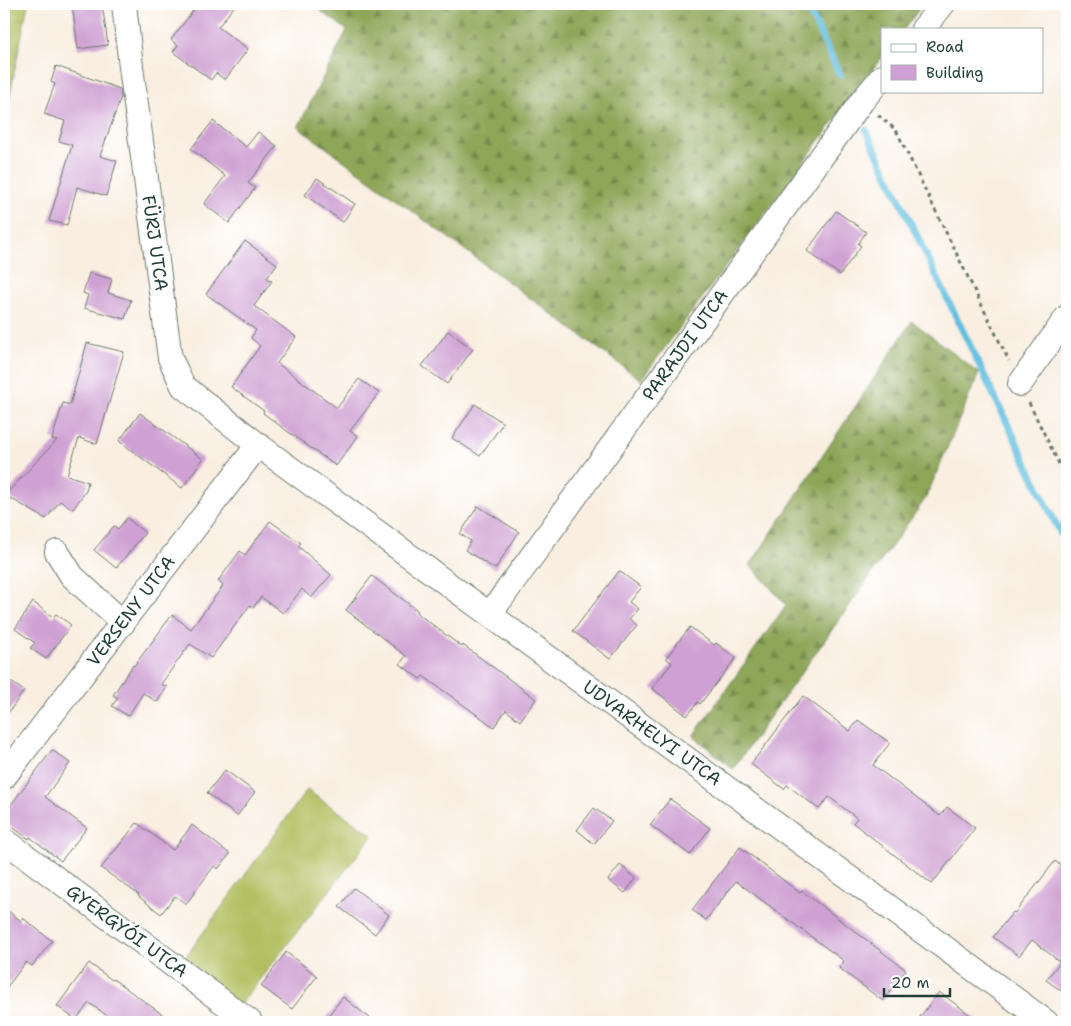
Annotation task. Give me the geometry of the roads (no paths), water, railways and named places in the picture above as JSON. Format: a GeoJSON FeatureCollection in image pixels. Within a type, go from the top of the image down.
{"type":"FeatureCollection","features":[{"type":"Feature","properties":{"kind":"street","name":"FÜRJ UTCA"},"geometry":{"type":"LineString","coordinates":[[124,4],[170,358],[183,386],[258,445]]}},
{"type":"Feature","properties":{"kind":"street"},"geometry":{"type":"LineString","coordinates":[[924,28],[943,4]]}},
{"type":"Feature","properties":{"kind":"street","name":"PARAJDI UTCA"},"geometry":{"type":"LineString","coordinates":[[490,614],[862,101],[881,78]]}},
{"type":"Feature","properties":{"kind":"street"},"geometry":{"type":"LineString","coordinates":[[1020,384],[1067,316]]}},
{"type":"Feature","properties":{"kind":"street","name":"UDVARHELYI UTCA"},"geometry":{"type":"LineString","coordinates":[[258,445],[1046,1022]]}},
{"type":"Feature","properties":{"kind":"street","name":"VERSENY UTCA"},"geometry":{"type":"LineString","coordinates":[[4,777],[258,445]]}},
{"type":"Feature","properties":{"kind":"street"},"geometry":{"type":"LineString","coordinates":[[58,552],[72,576],[122,623]]}},
{"type":"Feature","properties":{"kind":"street","name":"GYERGYÓI UTCA"},"geometry":{"type":"LineString","coordinates":[[4,840],[250,1022]]}},
{"type":"Feature","properties":{"kind":"waterway"},"geometry":{"type":"LineString","coordinates":[[806,4],[840,75]]}},
{"type":"Feature","properties":{"kind":"waterway"},"geometry":{"type":"LineString","coordinates":[[866,130],[1067,547]]}}]}
